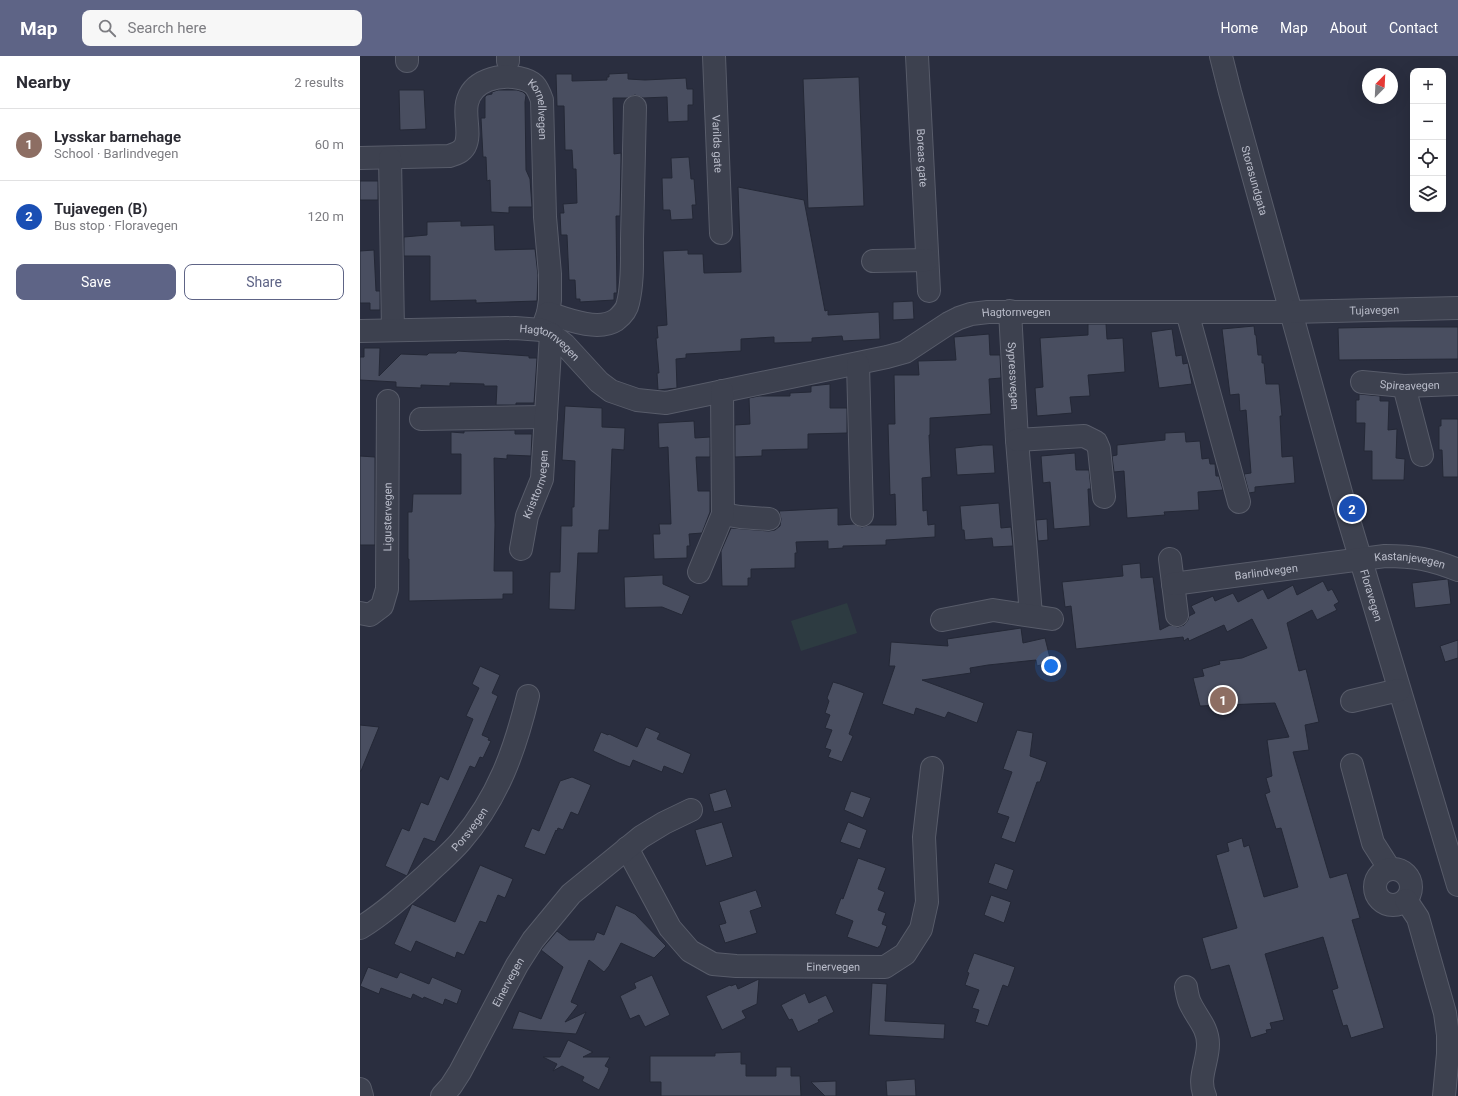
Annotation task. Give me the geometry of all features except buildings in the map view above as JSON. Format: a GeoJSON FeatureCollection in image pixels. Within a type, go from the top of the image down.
{"type":"FeatureCollection","features":[{"type":"Feature","properties":{"kind":"street","name":"Varilds gate"},"geometry":{"type":"LineString","coordinates":[[714,56],[721,232]]}},
{"type":"Feature","properties":{"kind":"street","name":"Boreas gate"},"geometry":{"type":"LineString","coordinates":[[917,56],[929,291]]}},
{"type":"Feature","properties":{"kind":"street","name":"Storasundgata"},"geometry":{"type":"LineString","coordinates":[[1222,56],[1230,92],[1290,308]]}},
{"type":"Feature","properties":{"kind":"street","name":"Kornellvegen"},"geometry":{"type":"LineString","coordinates":[[360,158],[450,156],[458,153],[465,146],[467,138],[467,104],[472,91],[483,82],[498,77],[519,78],[531,81],[537,88],[542,100],[545,217],[550,274],[550,300],[547,326]]}},
{"type":"Feature","properties":{"kind":"street"},"geometry":{"type":"LineString","coordinates":[[547,326],[577,322],[606,324],[616,320],[628,305],[631,269],[635,107]]}},
{"type":"Feature","properties":{"kind":"street"},"geometry":{"type":"LineString","coordinates":[[390,158],[393,330]]}},
{"type":"Feature","properties":{"kind":"street"},"geometry":{"type":"LineString","coordinates":[[872,261],[927,260]]}},
{"type":"Feature","properties":{"kind":"street","name":"Tujavegen"},"geometry":{"type":"LineString","coordinates":[[1290,308],[1458,308]]}},
{"type":"Feature","properties":{"kind":"street","name":"Hagtornvegen"},"geometry":{"type":"LineString","coordinates":[[360,331],[547,326],[599,382],[611,391],[637,400],[666,403],[858,364],[905,352],[949,323],[959,318],[982,312],[1187,312],[1290,308]]}},
{"type":"Feature","properties":{"kind":"street","name":"Floravegen"},"geometry":{"type":"LineString","coordinates":[[1290,308],[1360,558],[1458,885]]}},
{"type":"Feature","properties":{"kind":"street","name":"Sypressvegen"},"geometry":{"type":"LineString","coordinates":[[1010,311],[1017,440],[1030,608]]}},
{"type":"Feature","properties":{"kind":"street"},"geometry":{"type":"LineString","coordinates":[[1187,312],[1239,502]]}},
{"type":"Feature","properties":{"kind":"street","name":"Kristtornvegen"},"geometry":{"type":"LineString","coordinates":[[521,550],[527,516],[542,479],[546,417],[547,326]]}},
{"type":"Feature","properties":{"kind":"street"},"geometry":{"type":"LineString","coordinates":[[858,364],[862,515]]}},
{"type":"Feature","properties":{"kind":"street","name":"Spireavegen"},"geometry":{"type":"LineString","coordinates":[[1362,382],[1404,386],[1458,384]]}},
{"type":"Feature","properties":{"kind":"street"},"geometry":{"type":"LineString","coordinates":[[1404,386],[1422,455]]}},
{"type":"Feature","properties":{"kind":"street"},"geometry":{"type":"LineString","coordinates":[[699,572],[723,514],[722,391]]}},
{"type":"Feature","properties":{"kind":"street","name":"Ligustervegen"},"geometry":{"type":"LineString","coordinates":[[360,614],[370,615],[382,606],[387,589],[388,401]]}},
{"type":"Feature","properties":{"kind":"street"},"geometry":{"type":"LineString","coordinates":[[421,418],[546,417]]}},
{"type":"Feature","properties":{"kind":"street"},"geometry":{"type":"LineString","coordinates":[[1017,440],[1095,434],[1099,449],[1104,497]]}},
{"type":"Feature","properties":{"kind":"street"},"geometry":{"type":"LineString","coordinates":[[723,514],[769,519]]}},
{"type":"Feature","properties":{"kind":"street","name":"Kastanjevegen"},"geometry":{"type":"LineString","coordinates":[[1360,558],[1409,556],[1425,558],[1458,570]]}},
{"type":"Feature","properties":{"kind":"street","name":"Barlindvegen"},"geometry":{"type":"LineString","coordinates":[[1173,584],[1360,558]]}},
{"type":"Feature","properties":{"kind":"street"},"geometry":{"type":"LineString","coordinates":[[1170,560],[1177,615]]}},
{"type":"Feature","properties":{"kind":"street"},"geometry":{"type":"LineString","coordinates":[[942,620],[993,610],[1030,608],[1052,619]]}},
{"type":"Feature","properties":{"kind":"street"},"geometry":{"type":"LineString","coordinates":[[1352,701],[1399,690]]}},
{"type":"Feature","properties":{"kind":"street","name":"Porsvegen"},"geometry":{"type":"LineString","coordinates":[[360,928],[403,896],[461,842],[481,815],[502,779],[520,728],[528,696]]}},
{"type":"Feature","properties":{"kind":"street"},"geometry":{"type":"LineString","coordinates":[[1352,765],[1373,843],[1389,868]]}},
{"type":"Feature","properties":{"kind":"street","name":"Einervegen"},"geometry":{"type":"LineString","coordinates":[[627,848],[670,928],[690,951],[713,964],[736,966],[885,967],[905,954],[922,929],[927,902],[924,837],[932,768]]}},
{"type":"Feature","properties":{"kind":"street","name":"Einervegen"},"geometry":{"type":"LineString","coordinates":[[442,1096],[460,1072],[517,965],[533,940],[571,894],[641,837],[664,823],[691,810]]}},
{"type":"Feature","properties":{"kind":"street"},"geometry":{"type":"LineString","coordinates":[[1389,868],[1401,870],[1409,878],[1412,890],[1406,900],[1396,906],[1384,904],[1376,896],[1374,884],[1379,874],[1389,868]]}},
{"type":"Feature","properties":{"kind":"street"},"geometry":{"type":"LineString","coordinates":[[1406,900],[1418,918],[1445,1013],[1448,1035],[1448,1054],[1444,1096]]}},
{"type":"Feature","properties":{"kind":"street"},"geometry":{"type":"LineString","coordinates":[[1186,987],[1190,1004],[1204,1026],[1207,1035],[1208,1045],[1201,1082],[1205,1096]]}},
{"type":"Feature","properties":{"kind":"street"},"geometry":{"type":"LineString","coordinates":[[360,1089],[362,1096]]}},
{"type":"Feature","properties":{"kind":"shaded area"},"geometry":{"type":"Polygon","coordinates":[[[847,603],[857,633],[801,651],[791,621],[847,603]]]}},
{"type":"Feature","properties":{"kind":"place","name":"Tujavegen (B)"},"geometry":{"type":"Point","coordinates":[1352,509]}},
{"type":"Feature","properties":{"kind":"place","name":"Lysskar barnehage"},"geometry":{"type":"Point","coordinates":[1223,700]}}]}
